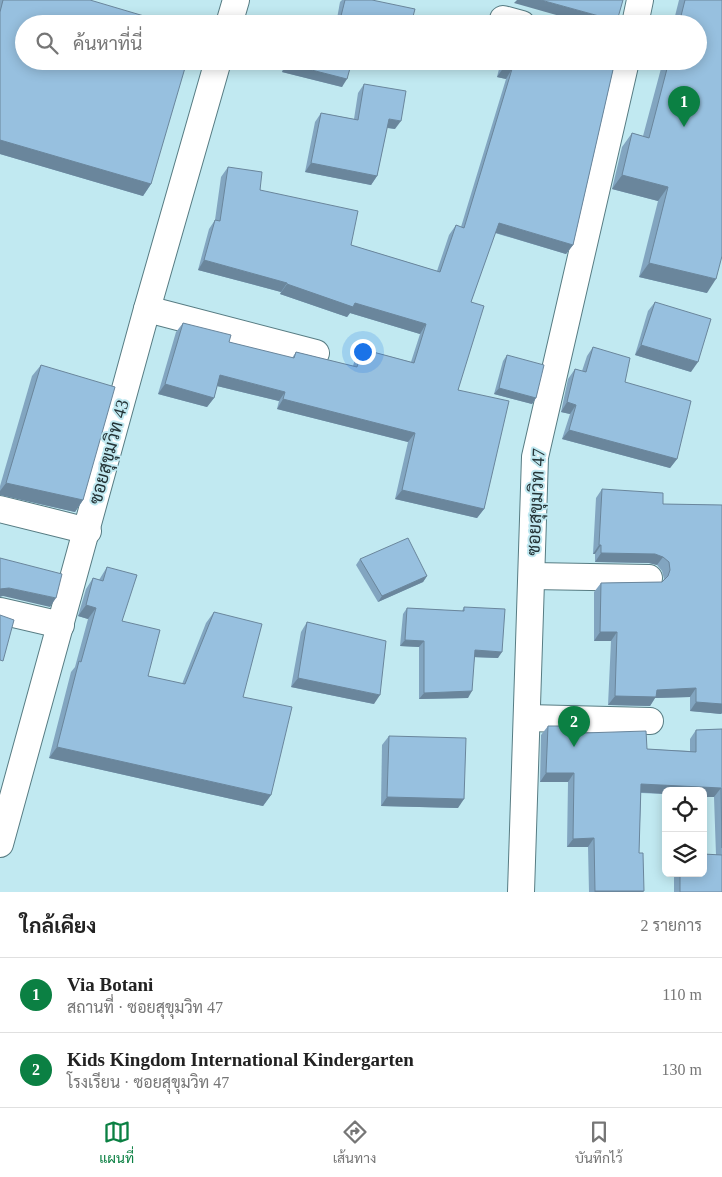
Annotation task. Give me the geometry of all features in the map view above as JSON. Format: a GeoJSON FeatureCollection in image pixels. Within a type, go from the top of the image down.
{"type":"FeatureCollection","features":[{"type":"Feature","properties":{"kind":"street"},"geometry":{"type":"LineString","coordinates":[[232,15],[236,0]]}},
{"type":"Feature","properties":{"kind":"street"},"geometry":{"type":"LineString","coordinates":[[637,15],[640,0]]}},
{"type":"Feature","properties":{"kind":"street","name":"ซอยสุขุมวิท 43"},"geometry":{"type":"LineString","coordinates":[[0,844],[88,531],[147,309],[215,70]]}},
{"type":"Feature","properties":{"kind":"street","name":"ซอยสุขุมวิท 47"},"geometry":{"type":"LineString","coordinates":[[520,892],[535,457],[624,70]]}},
{"type":"Feature","properties":{"kind":"street"},"geometry":{"type":"LineString","coordinates":[[147,309],[316,353]]}},
{"type":"Feature","properties":{"kind":"street"},"geometry":{"type":"LineString","coordinates":[[0,510],[88,531]]}},
{"type":"Feature","properties":{"kind":"street"},"geometry":{"type":"LineString","coordinates":[[532,576],[649,578]]}},
{"type":"Feature","properties":{"kind":"street"},"geometry":{"type":"LineString","coordinates":[[0,611],[62,625]]}},
{"type":"Feature","properties":{"kind":"street"},"geometry":{"type":"LineString","coordinates":[[527,718],[650,721]]}},
{"type":"Feature","properties":{"kind":"building"},"geometry":{"type":"Polygon","coordinates":[[[3,0],[90,0],[141,15],[15,15],[15,70],[184,70],[151,184],[0,140],[0,12],[3,0]]]}},
{"type":"Feature","properties":{"kind":"building"},"geometry":{"type":"Polygon","coordinates":[[[345,0],[372,0],[415,9],[413,15],[341,15],[345,0]]]}},
{"type":"Feature","properties":{"kind":"building"},"geometry":{"type":"Polygon","coordinates":[[[541,0],[623,0],[619,15],[595,15],[541,0]]]}},
{"type":"Feature","properties":{"kind":"building"},"geometry":{"type":"Polygon","coordinates":[[[685,0],[722,0],[722,256],[716,279],[649,263],[668,187],[622,175],[632,133],[649,138],[667,70],[707,70],[707,15],[681,15],[685,0]]]}},
{"type":"Feature","properties":{"kind":"building"},"geometry":{"type":"Polygon","coordinates":[[[312,70],[350,70],[347,79],[312,70]]]}},
{"type":"Feature","properties":{"kind":"building"},"geometry":{"type":"Polygon","coordinates":[[[512,70],[613,70],[573,245],[499,223],[471,302],[484,306],[458,390],[509,401],[484,509],[402,490],[415,433],[283,399],[285,392],[220,375],[214,398],[165,384],[183,323],[231,335],[229,342],[294,358],[296,352],[357,367],[362,349],[414,363],[426,324],[355,303],[353,307],[287,283],[204,260],[215,220],[220,221],[228,167],[262,172],[260,190],[358,211],[351,245],[440,272],[456,225],[464,228],[512,70]]]}},
{"type":"Feature","properties":{"kind":"building"},"geometry":{"type":"Polygon","coordinates":[[[364,84],[406,91],[401,121],[389,119],[377,176],[311,163],[321,113],[358,120],[364,84]]]}},
{"type":"Feature","properties":{"kind":"building"},"geometry":{"type":"Polygon","coordinates":[[[655,302],[711,319],[698,362],[641,345],[655,302]]]}},
{"type":"Feature","properties":{"kind":"building"},"geometry":{"type":"Polygon","coordinates":[[[593,347],[630,358],[625,382],[691,401],[677,459],[569,430],[576,405],[567,402],[575,369],[586,372],[593,347]]]}},
{"type":"Feature","properties":{"kind":"building"},"geometry":{"type":"Polygon","coordinates":[[[507,355],[544,365],[536,398],[499,388],[507,355]]]}},
{"type":"Feature","properties":{"kind":"building"},"geometry":{"type":"Polygon","coordinates":[[[41,365],[115,387],[83,500],[6,483],[41,365]]]}},
{"type":"Feature","properties":{"kind":"building"},"geometry":{"type":"Polygon","coordinates":[[[602,489],[663,493],[663,504],[722,505],[722,704],[696,702],[696,688],[657,690],[656,697],[615,696],[617,632],[600,632],[601,583],[662,582],[668,576],[670,570],[669,562],[655,554],[601,553],[601,545],[599,545],[602,489]]]}},
{"type":"Feature","properties":{"kind":"building"},"geometry":{"type":"Polygon","coordinates":[[[408,538],[427,576],[382,596],[360,559],[408,538]]]}},
{"type":"Feature","properties":{"kind":"building"},"geometry":{"type":"Polygon","coordinates":[[[0,558],[62,574],[56,598],[9,588],[0,589],[0,558]]]}},
{"type":"Feature","properties":{"kind":"building"},"geometry":{"type":"Polygon","coordinates":[[[107,567],[137,575],[122,621],[160,630],[148,676],[185,684],[214,612],[262,624],[243,697],[292,707],[271,795],[57,747],[79,661],[81,662],[96,608],[86,605],[93,578],[103,581],[107,567]]]}},
{"type":"Feature","properties":{"kind":"building"},"geometry":{"type":"Polygon","coordinates":[[[464,607],[505,609],[502,652],[475,650],[472,691],[424,693],[424,641],[405,640],[407,608],[464,611],[464,607]]]}},
{"type":"Feature","properties":{"kind":"building"},"geometry":{"type":"Polygon","coordinates":[[[0,615],[14,620],[3,661],[0,660],[0,615]]]}},
{"type":"Feature","properties":{"kind":"building"},"geometry":{"type":"Polygon","coordinates":[[[307,622],[386,641],[380,695],[298,678],[307,622]]]}},
{"type":"Feature","properties":{"kind":"building"},"geometry":{"type":"Polygon","coordinates":[[[548,726],[584,726],[583,733],[646,731],[647,749],[696,752],[696,730],[722,729],[722,848],[721,788],[641,784],[639,853],[643,853],[644,891],[595,891],[594,838],[573,839],[574,773],[546,773],[548,726]]]}},
{"type":"Feature","properties":{"kind":"building"},"geometry":{"type":"Polygon","coordinates":[[[389,736],[466,738],[464,799],[387,797],[389,736]]]}},
{"type":"Feature","properties":{"kind":"building"},"geometry":{"type":"Polygon","coordinates":[[[707,854],[722,855],[722,892],[680,892],[680,877],[707,877],[707,854]]]}},
{"type":"Feature","properties":{"kind":"place","name":"Via Botani"},"geometry":{"type":"Point","coordinates":[684,127]}},
{"type":"Feature","properties":{"kind":"place","name":"Kids Kingdom International Kindergarten"},"geometry":{"type":"Point","coordinates":[574,747]}}]}
